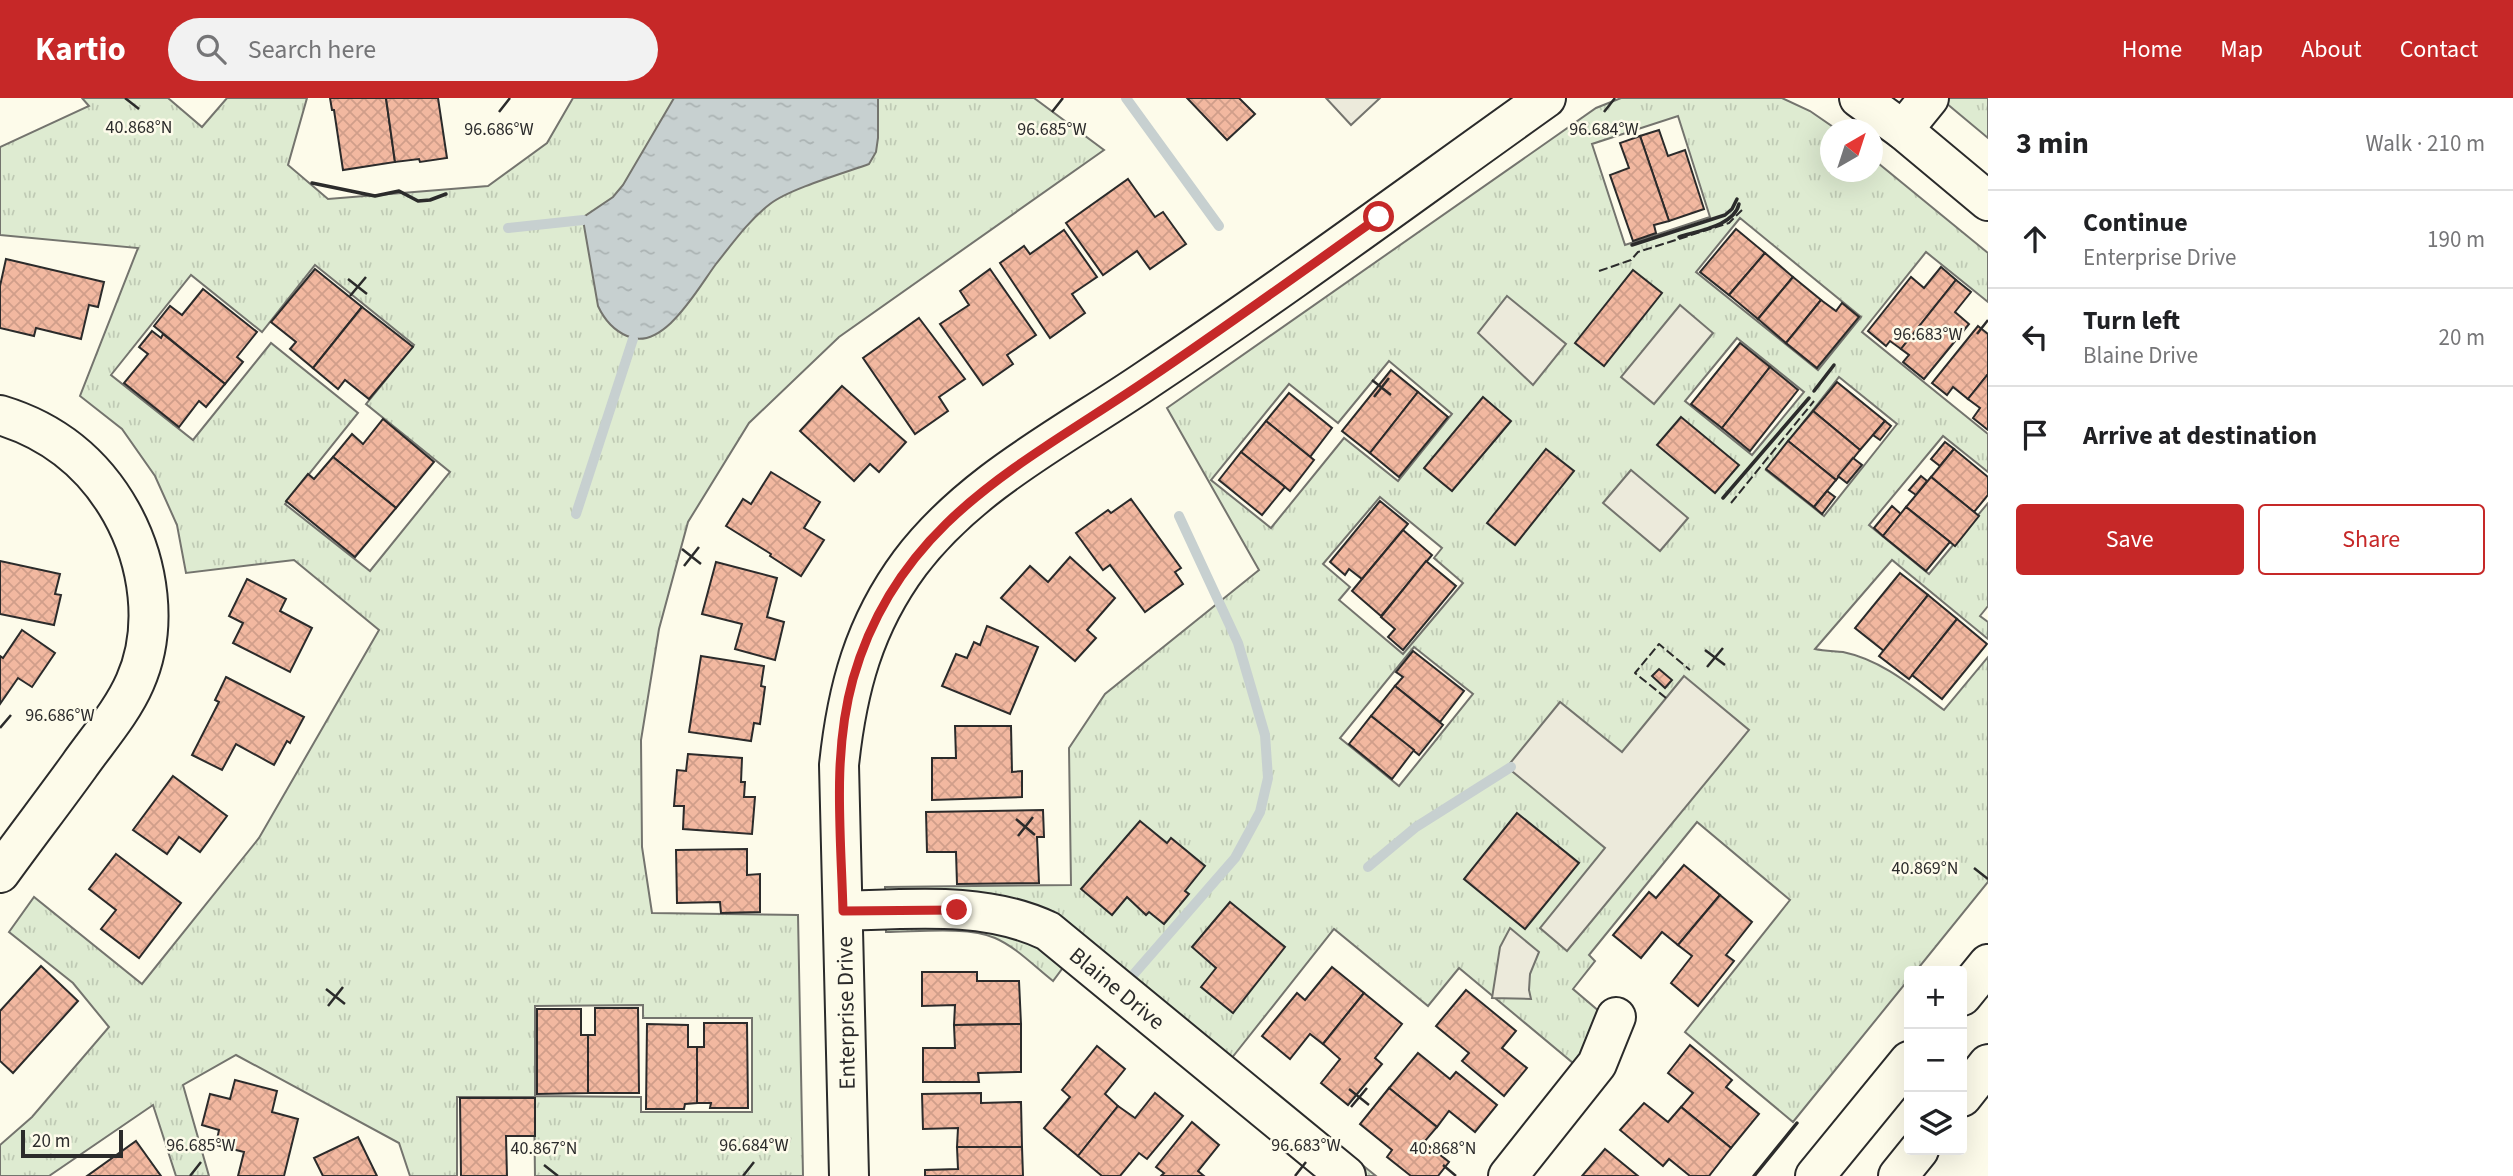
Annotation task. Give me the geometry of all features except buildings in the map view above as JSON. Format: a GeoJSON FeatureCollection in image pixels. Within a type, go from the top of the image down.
{"type":"FeatureCollection","features":[{"type":"Feature","properties":{"kind":"street","name":"Enterprise Drive"},"geometry":{"type":"LineString","coordinates":[[849,1176],[839,765],[846,708],[859,659],[880,611],[918,553],[948,521],[996,479],[1149,379],[1546,98]]}},
{"type":"Feature","properties":{"kind":"street"},"geometry":{"type":"LineString","coordinates":[[1859,98],[1903,130],[1988,201]]}},
{"type":"Feature","properties":{"kind":"street"},"geometry":{"type":"LineString","coordinates":[[1903,130],[1929,98]]}},
{"type":"Feature","properties":{"kind":"street"},"geometry":{"type":"LineString","coordinates":[[0,415],[20,421],[67,448],[94,472],[110,492],[133,537],[147,583],[148,624],[141,666],[126,701],[0,873]]}},
{"type":"Feature","properties":{"kind":"street","name":"Blaine Drive"},"geometry":{"type":"LineString","coordinates":[[843,911],[981,911],[1017,918],[1048,931],[1346,1176]]}},
{"type":"Feature","properties":{"kind":"street"},"geometry":{"type":"LineString","coordinates":[[1967,990],[1988,964]]}},
{"type":"Feature","properties":{"kind":"street"},"geometry":{"type":"LineString","coordinates":[[1508,1176],[1597,1064],[1616,1017]]}},
{"type":"Feature","properties":{"kind":"street"},"geometry":{"type":"LineString","coordinates":[[1966,1092],[1988,1065]]}},
{"type":"Feature","properties":{"kind":"street"},"geometry":{"type":"LineString","coordinates":[[1815,1176],[1904,1067]]}},
{"type":"Feature","properties":{"kind":"street"},"geometry":{"type":"LineString","coordinates":[[1898,1176],[1915,1155]]}},
{"type":"Feature","properties":{"kind":"green space"},"geometry":{"type":"Polygon","coordinates":[[[82,98],[168,98],[202,127],[227,98],[307,98],[288,165],[328,199],[488,186],[547,143],[573,98],[1034,98],[1104,150],[839,337],[749,423],[688,522],[659,629],[641,740],[642,847],[652,913],[798,915],[803,1176],[535,1176],[534,1097],[457,1097],[457,1176],[410,1176],[399,1143],[236,1055],[183,1085],[209,1176],[176,1176],[153,1105],[49,1176],[0,1176],[0,1145],[32,1117],[109,1027],[73,983],[9,932],[34,897],[142,984],[259,838],[379,630],[294,560],[186,573],[177,525],[155,476],[122,429],[80,396],[138,248],[0,235],[0,147],[89,106],[82,98]],[[315,265],[262,332],[191,275],[111,375],[193,440],[271,343],[358,413],[285,504],[370,571],[450,472],[366,404],[414,345],[315,265]],[[643,1005],[535,1006],[535,1096],[641,1097],[641,1112],[752,1112],[752,1018],[643,1018],[643,1005]]]}},
{"type":"Feature","properties":{"kind":"green space"},"geometry":{"type":"Polygon","coordinates":[[[1621,98],[1782,98],[1822,119],[1820,182],[1883,182],[1883,167],[1988,253],[1988,302],[1926,252],[1862,332],[1988,434],[1988,472],[1943,436],[1869,525],[1929,574],[1988,503],[1988,606],[1980,616],[1988,622],[1988,639],[1892,560],[1815,649],[1843,652],[1871,661],[1896,675],[1944,710],[1988,657],[1988,882],[1920,966],[1904,966],[1904,985],[1793,1122],[1685,1032],[1790,900],[1697,822],[1589,955],[1595,961],[1573,989],[1620,1029],[1585,1073],[1459,968],[1428,1006],[1334,929],[1231,1059],[1376,1176],[1326,1176],[1065,965],[1053,981],[1010,947],[984,934],[956,931],[886,932],[885,887],[1071,885],[1069,748],[1105,694],[1259,570],[1167,408],[1596,108],[1621,98]],[[1678,116],[1592,144],[1625,245],[1710,217],[1678,116]],[[1740,218],[1696,272],[1818,370],[1861,317],[1740,218]],[[1737,338],[1685,401],[1752,455],[1804,392],[1737,338]],[[1389,361],[1338,423],[1289,384],[1211,480],[1271,528],[1344,438],[1398,481],[1452,414],[1389,361]],[[1839,377],[1766,470],[1824,516],[1897,424],[1839,377]],[[1380,497],[1323,564],[1350,587],[1339,600],[1403,654],[1463,583],[1434,558],[1442,548],[1380,497]],[[1414,647],[1340,738],[1399,786],[1473,694],[1414,647]]]}},
{"type":"Feature","properties":{"kind":"green space"},"geometry":{"type":"Polygon","coordinates":[[[1940,98],[1988,98],[1988,138],[1940,98]]]}},
{"type":"Feature","properties":{"kind":"shaded area"},"geometry":{"type":"Polygon","coordinates":[[[1326,98],[1380,98],[1351,125],[1326,98]]]}},
{"type":"Feature","properties":{"kind":"shaded area"},"geometry":{"type":"Polygon","coordinates":[[[1507,296],[1566,344],[1533,385],[1478,333],[1507,296]]]}},
{"type":"Feature","properties":{"kind":"shaded area"},"geometry":{"type":"Polygon","coordinates":[[[1680,305],[1713,333],[1654,404],[1621,377],[1680,305]]]}},
{"type":"Feature","properties":{"kind":"shaded area"},"geometry":{"type":"Polygon","coordinates":[[[1631,470],[1688,518],[1660,551],[1603,503],[1631,470]]]}},
{"type":"Feature","properties":{"kind":"shaded area"},"geometry":{"type":"Polygon","coordinates":[[[1684,676],[1749,730],[1567,951],[1540,928],[1605,848],[1507,767],[1560,702],[1622,752],[1684,676]]]}},
{"type":"Feature","properties":{"kind":"shaded area"},"geometry":{"type":"Polygon","coordinates":[[[1510,928],[1539,952],[1530,974],[1531,999],[1492,998],[1500,947],[1510,928]]]}},
{"type":"Feature","properties":{"kind":"water"},"geometry":{"type":"Polygon","coordinates":[[[674,98],[878,98],[878,138],[876,152],[869,164],[790,193],[762,210],[735,240],[678,315],[654,335],[640,339],[617,331],[606,320],[598,306],[583,220],[613,197],[623,185],[674,98]]]}},
{"type":"Feature","properties":{"kind":"waterway"},"geometry":{"type":"LineString","coordinates":[[1126,98],[1219,226]]}},
{"type":"Feature","properties":{"kind":"waterway"},"geometry":{"type":"LineString","coordinates":[[508,228],[583,220]]}},
{"type":"Feature","properties":{"kind":"waterway"},"geometry":{"type":"LineString","coordinates":[[576,514],[633,339]]}},
{"type":"Feature","properties":{"kind":"waterway"},"geometry":{"type":"LineString","coordinates":[[1133,975],[1235,858],[1260,812],[1268,778],[1265,735],[1238,643],[1179,516]]}},
{"type":"Feature","properties":{"kind":"waterway"},"geometry":{"type":"LineString","coordinates":[[1368,867],[1416,827],[1511,767]]}},
{"type":"Feature","properties":{"kind":"fence"},"geometry":{"type":"LineString","coordinates":[[1599,271],[1631,260],[1638,252],[1729,223],[1742,210]]}},
{"type":"Feature","properties":{"kind":"fence"},"geometry":{"type":"LineString","coordinates":[[1731,503],[1814,401]]}},
{"type":"Feature","properties":{"kind":"fence"},"geometry":{"type":"LineString","coordinates":[[1666,698],[1635,673],[1659,644],[1690,670]]}},
{"type":"Feature","properties":{"kind":"wall"},"geometry":{"type":"LineString","coordinates":[[312,183],[375,196],[399,191],[418,201],[446,194]]}},
{"type":"Feature","properties":{"kind":"wall"},"geometry":{"type":"LineString","coordinates":[[1632,245],[1725,215],[1737,199]]}},
{"type":"Feature","properties":{"kind":"wall"},"geometry":{"type":"LineString","coordinates":[[1679,237],[1723,223],[1736,211],[1739,204]]}},
{"type":"Feature","properties":{"kind":"wall"},"geometry":{"type":"LineString","coordinates":[[1814,391],[1834,365]]}},
{"type":"Feature","properties":{"kind":"wall"},"geometry":{"type":"LineString","coordinates":[[1723,498],[1809,398]]}},
{"type":"Feature","properties":{"kind":"wall"},"geometry":{"type":"LineString","coordinates":[[1754,1176],[1797,1123]]}},
{"type":"Feature","properties":{"kind":"route"},"geometry":{"type":"LineString","coordinates":[[957,910],[843,911],[839,765],[846,708],[869,633],[897,582],[931,538],[996,479],[1149,379],[1379,217]]}}]}
